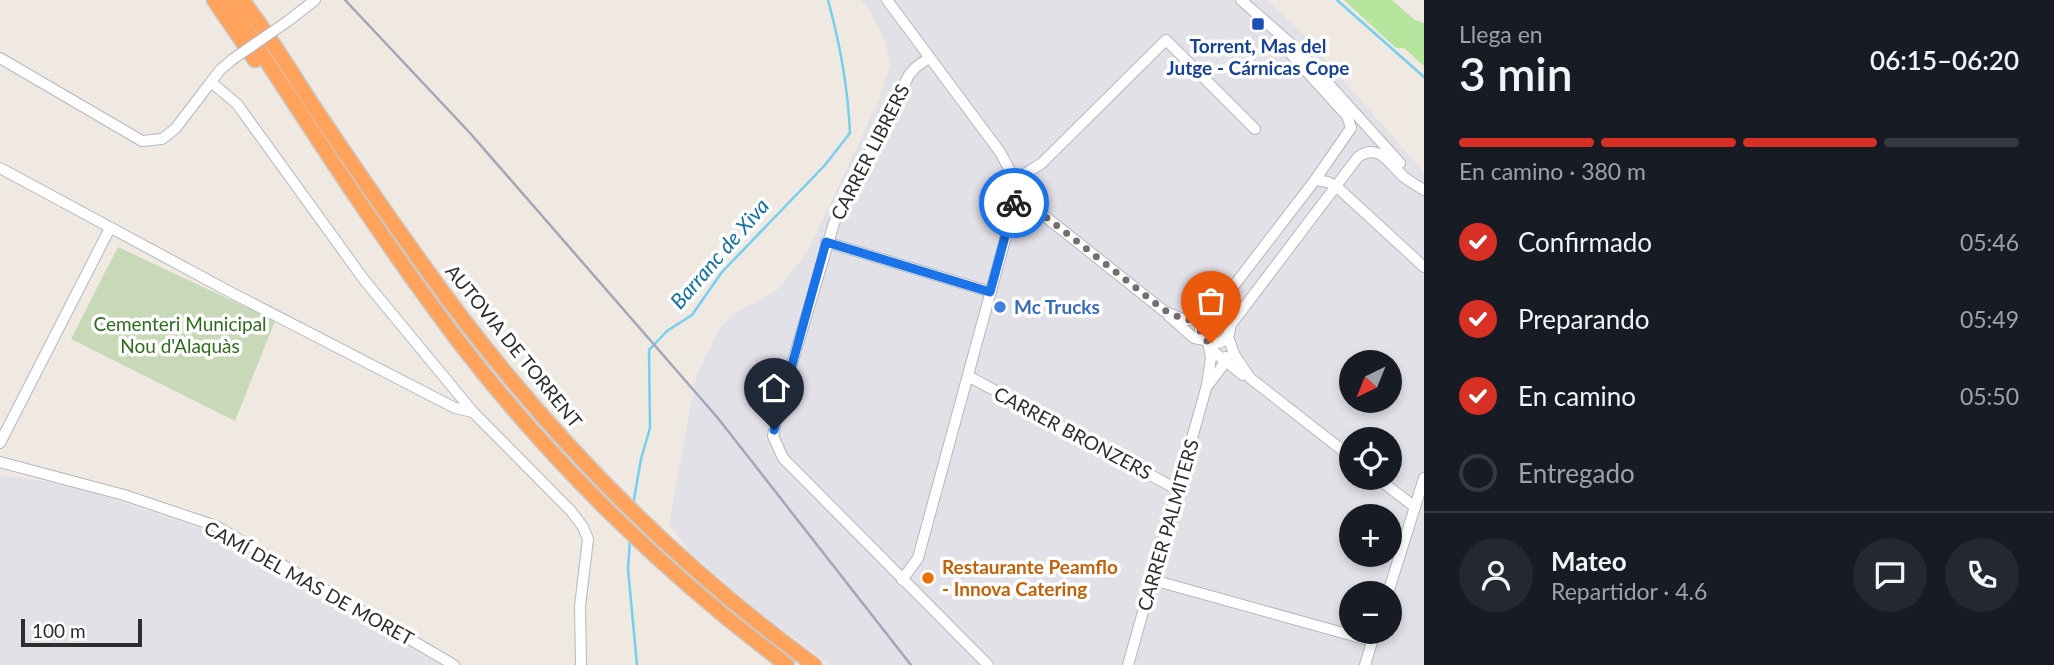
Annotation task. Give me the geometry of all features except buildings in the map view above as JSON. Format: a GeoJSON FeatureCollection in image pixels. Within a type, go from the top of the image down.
{"type":"FeatureCollection","features":[{"type":"Feature","properties":{"kind":"highway"},"geometry":{"type":"LineString","coordinates":[[214,0],[401,275],[461,344]]}},
{"type":"Feature","properties":{"kind":"highway","name":"AUTOVIA DE TORRENT"},"geometry":{"type":"LineString","coordinates":[[225,0],[407,272],[516,412],[598,500],[664,563],[732,622],[788,665]]}},
{"type":"Feature","properties":{"kind":"highway","name":"AUTOVIA DE TORRENT"},"geometry":{"type":"LineString","coordinates":[[242,0],[421,263],[472,333],[529,401],[605,483],[670,547],[741,609],[814,665]]}},
{"type":"Feature","properties":{"kind":"highway"},"geometry":{"type":"LineString","coordinates":[[253,0],[389,208],[421,263]]}},
{"type":"Feature","properties":{"kind":"street"},"geometry":{"type":"LineString","coordinates":[[887,0],[1000,152],[1015,180],[1018,192],[1027,202],[1164,310],[1185,320],[1202,319],[1213,313],[1350,133],[1350,123],[1289,52],[1279,33]]}},
{"type":"Feature","properties":{"kind":"street"},"geometry":{"type":"LineString","coordinates":[[1241,0],[1299,51],[1424,190]]}},
{"type":"Feature","properties":{"kind":"street"},"geometry":{"type":"LineString","coordinates":[[0,58],[142,141],[162,139],[174,129],[220,70],[314,2]]}},
{"type":"Feature","properties":{"kind":"street"},"geometry":{"type":"LineString","coordinates":[[1015,180],[1042,163],[1166,40],[1255,129]]}},
{"type":"Feature","properties":{"kind":"street","name":"CARRER LIBRERS"},"geometry":{"type":"LineString","coordinates":[[929,58],[909,75],[826,242],[773,436],[783,458],[988,665]]}},
{"type":"Feature","properties":{"kind":"street"},"geometry":{"type":"LineString","coordinates":[[211,82],[237,104],[252,122],[365,281],[473,412],[571,511],[583,527],[588,539],[580,606],[581,665]]}},
{"type":"Feature","properties":{"kind":"street"},"geometry":{"type":"LineString","coordinates":[[1250,378],[1229,341],[1230,326],[1358,157],[1373,151],[1389,160],[1405,178],[1424,190]]}},
{"type":"Feature","properties":{"kind":"street"},"geometry":{"type":"LineString","coordinates":[[0,168],[455,408],[473,412]]}},
{"type":"Feature","properties":{"kind":"street"},"geometry":{"type":"LineString","coordinates":[[1315,180],[1328,182],[1336,187],[1424,267]]}},
{"type":"Feature","properties":{"kind":"street"},"geometry":{"type":"LineString","coordinates":[[902,580],[918,558],[1018,192]]}},
{"type":"Feature","properties":{"kind":"street"},"geometry":{"type":"LineString","coordinates":[[0,443],[110,228]]}},
{"type":"Feature","properties":{"kind":"street"},"geometry":{"type":"LineString","coordinates":[[826,242],[990,292]]}},
{"type":"Feature","properties":{"kind":"street"},"geometry":{"type":"LineString","coordinates":[[1164,310],[1174,323],[1194,338],[1208,342],[1229,341]]}},
{"type":"Feature","properties":{"kind":"street"},"geometry":{"type":"LineString","coordinates":[[1213,313],[1224,316],[1230,326]]}},
{"type":"Feature","properties":{"kind":"street"},"geometry":{"type":"LineString","coordinates":[[1202,319],[1200,332],[1214,352],[1339,448]]}},
{"type":"Feature","properties":{"kind":"street","name":"CARRER PALMITERS"},"geometry":{"type":"LineString","coordinates":[[1207,385],[1217,375],[1229,341]]}},
{"type":"Feature","properties":{"kind":"street","name":"CARRER PALMITERS"},"geometry":{"type":"LineString","coordinates":[[1128,665],[1207,385],[1211,357],[1208,342]]}},
{"type":"Feature","properties":{"kind":"street"},"geometry":{"type":"LineString","coordinates":[[1217,375],[1237,371]]}},
{"type":"Feature","properties":{"kind":"street","name":"CARRER BRONZERS"},"geometry":{"type":"LineString","coordinates":[[968,376],[1178,490]]}},
{"type":"Feature","properties":{"kind":"street","name":"CAMÍ DEL MAS DE MORET"},"geometry":{"type":"LineString","coordinates":[[0,462],[124,495],[216,526],[454,665]]}},
{"type":"Feature","properties":{"kind":"street"},"geometry":{"type":"LineString","coordinates":[[1392,581],[1424,478]]}},
{"type":"Feature","properties":{"kind":"street"},"geometry":{"type":"LineString","coordinates":[[1393,490],[1415,507]]}},
{"type":"Feature","properties":{"kind":"street"},"geometry":{"type":"LineString","coordinates":[[1153,580],[1339,627]]}},
{"type":"Feature","properties":{"kind":"street"},"geometry":{"type":"LineString","coordinates":[[1365,665],[1372,644]]}},
{"type":"Feature","properties":{"kind":"shaded area"},"geometry":{"type":"Polygon","coordinates":[[[861,0],[1267,0],[1302,33],[1424,172],[1424,665],[831,665],[754,608],[690,552],[669,524],[696,377],[720,327],[736,312],[776,291],[807,253],[877,104],[890,65],[885,40],[861,0]]]}},
{"type":"Feature","properties":{"kind":"shaded area"},"geometry":{"type":"Polygon","coordinates":[[[0,475],[68,485],[216,533],[446,665],[0,665],[0,475]]]}},
{"type":"Feature","properties":{"kind":"green space"},"geometry":{"type":"Polygon","coordinates":[[[1344,0],[1392,0],[1415,20],[1424,23],[1424,66],[1404,48],[1396,48],[1344,0]]]}},
{"type":"Feature","properties":{"kind":"green space","name":"Cementeri Municipal Nou d'Alaquàs"},"geometry":{"type":"Polygon","coordinates":[[[118,247],[275,321],[235,421],[71,339],[118,247]]]}},
{"type":"Feature","properties":{"kind":"waterway","name":"Barranc de Xiva"},"geometry":{"type":"LineString","coordinates":[[633,505],[641,459],[650,428],[649,350],[667,331],[692,315],[722,272],[825,165],[850,133],[843,66],[828,0]]}},
{"type":"Feature","properties":{"kind":"waterway"},"geometry":{"type":"LineString","coordinates":[[1337,0],[1424,77]]}},
{"type":"Feature","properties":{"kind":"waterway","name":"Barranc de Xiva"},"geometry":{"type":"LineString","coordinates":[[630,539],[628,569],[637,665]]}},
{"type":"Feature","properties":{"kind":"railway"},"geometry":{"type":"LineString","coordinates":[[345,0],[470,133],[717,417],[911,665]]}},
{"type":"Feature","properties":{"kind":"way so far"},"geometry":{"type":"LineString","coordinates":[[1014,203],[1018,192],[1027,202],[1164,310],[1185,320],[1202,319],[1200,332],[1205,340],[1211,343]]}},
{"type":"Feature","properties":{"kind":"place","name":"Torrent, Mas del Jutge - Cárnicas Cope"},"geometry":{"type":"Point","coordinates":[1258,24]}},
{"type":"Feature","properties":{"kind":"place","name":"Mc Trucks"},"geometry":{"type":"Point","coordinates":[1000,307]}},
{"type":"Feature","properties":{"kind":"place","name":"Restaurante Peamflo - Innova Catering"},"geometry":{"type":"Point","coordinates":[928,578]}},
{"type":"Feature","properties":{"kind":"route"},"geometry":{"type":"LineString","coordinates":[[774,430],[826,242],[990,292],[1014,203]]}}]}
